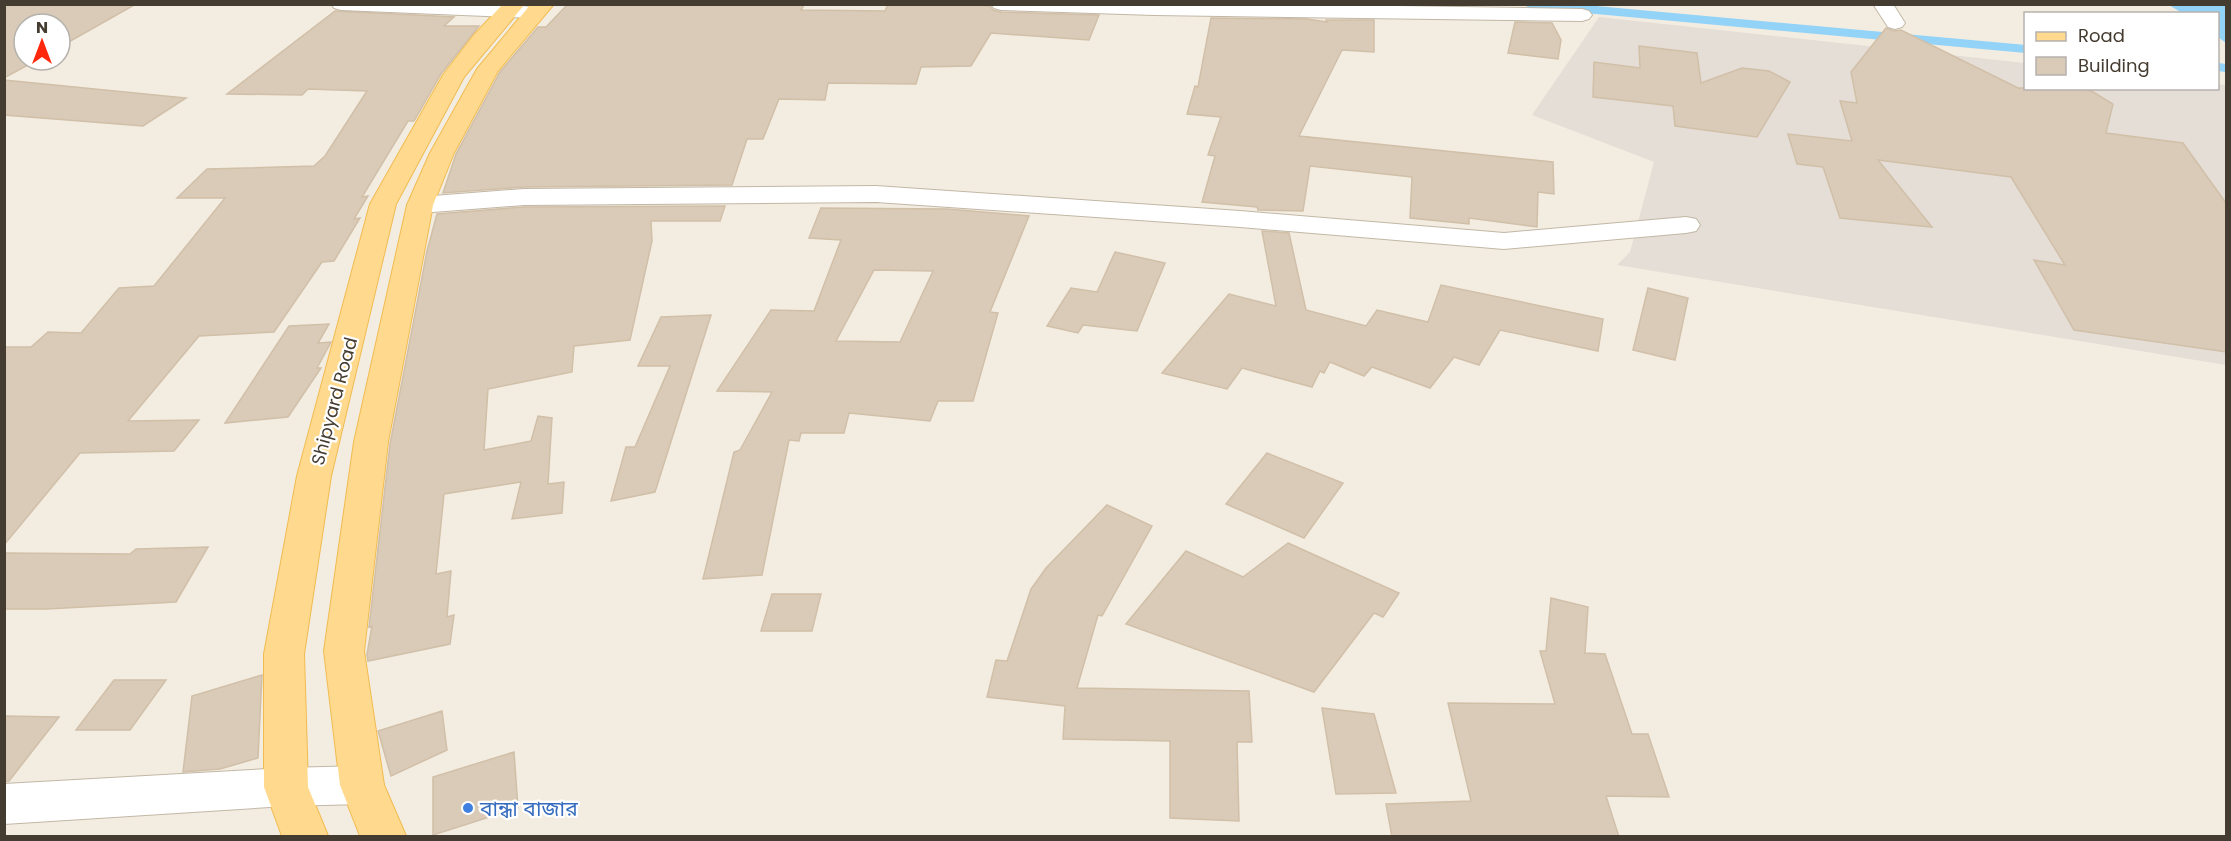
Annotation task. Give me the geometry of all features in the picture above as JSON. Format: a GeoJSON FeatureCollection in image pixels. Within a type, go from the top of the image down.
{"type":"FeatureCollection","features":[{"type":"Feature","properties":{"kind":"main road"},"geometry":{"type":"LineString","coordinates":[[383,837],[362,785],[344,651],[371,442],[420,205],[442,153],[488,69],[525,8]]}},
{"type":"Feature","properties":{"kind":"main road","name":"Shipyard Road"},"geometry":{"type":"LineString","coordinates":[[305,837],[286,787],[284,654],[315,476],[383,204],[454,75],[525,8]]}},
{"type":"Feature","properties":{"kind":"street"},"geometry":{"type":"LineString","coordinates":[[341,4],[525,8]]}},
{"type":"Feature","properties":{"kind":"street"},"geometry":{"type":"LineString","coordinates":[[1001,4],[1154,9],[1582,15]]}},
{"type":"Feature","properties":{"kind":"street"},"geometry":{"type":"LineString","coordinates":[[1883,4],[1895,23]]}},
{"type":"Feature","properties":{"kind":"street"},"geometry":{"type":"LineString","coordinates":[[420,205],[524,197],[876,194],[1240,219],[1504,241],[1686,225]]}},
{"type":"Feature","properties":{"kind":"street"},"geometry":{"type":"LineString","coordinates":[[4,804],[286,787],[362,785]]}},
{"type":"Feature","properties":{"kind":"shaded area"},"geometry":{"type":"Polygon","coordinates":[[[1599,17],[2024,63],[2024,90],[2219,90],[2219,84],[2226,85],[2226,365],[1617,265],[1630,252],[1654,162],[1532,115],[1599,17]]]}},
{"type":"Feature","properties":{"kind":"water"},"geometry":{"type":"Polygon","coordinates":[[[2169,5],[2226,5],[2226,43],[2219,38],[2219,12],[2180,12],[2169,5]]]}},
{"type":"Feature","properties":{"kind":"building"},"geometry":{"type":"Polygon","coordinates":[[[4,4],[136,4],[72,40],[72,12],[12,12],[12,72],[15,72],[4,78],[4,4]]]}},
{"type":"Feature","properties":{"kind":"building"},"geometry":{"type":"Polygon","coordinates":[[[568,4],[804,5],[801,10],[885,11],[888,4],[957,4],[990,6],[993,10],[1001,12],[1099,15],[1089,40],[991,33],[971,66],[921,67],[916,84],[828,83],[825,100],[779,99],[763,139],[747,139],[732,185],[524,187],[443,193],[456,154],[500,72],[538,27],[546,27],[568,4]]]}},
{"type":"Feature","properties":{"kind":"building"},"geometry":{"type":"Polygon","coordinates":[[[335,11],[454,17],[444,26],[479,26],[441,74],[414,121],[408,121],[362,197],[368,196],[354,219],[360,218],[334,261],[322,262],[274,332],[199,336],[128,421],[199,420],[174,451],[80,453],[4,545],[4,347],[31,347],[48,332],[81,333],[119,288],[154,286],[225,198],[177,198],[207,169],[314,166],[325,156],[367,91],[308,89],[302,95],[227,94],[335,11]]]}},
{"type":"Feature","properties":{"kind":"building"},"geometry":{"type":"Polygon","coordinates":[[[1211,18],[1307,19],[1327,22],[1326,20],[1374,20],[1374,52],[1342,50],[1299,136],[1553,162],[1554,194],[1538,192],[1537,227],[1469,218],[1469,224],[1410,218],[1412,177],[1310,166],[1303,211],[1258,210],[1257,207],[1202,202],[1215,156],[1208,155],[1221,117],[1187,114],[1195,86],[1198,87],[1211,18]]]}},
{"type":"Feature","properties":{"kind":"building"},"geometry":{"type":"Polygon","coordinates":[[[1515,22],[1552,23],[1561,40],[1558,59],[1508,53],[1515,22]]]}},
{"type":"Feature","properties":{"kind":"building"},"geometry":{"type":"Polygon","coordinates":[[[1886,28],[1894,31],[1901,30],[2024,90],[2088,90],[2093,92],[2113,104],[2106,133],[2183,143],[2226,203],[2226,352],[2074,330],[2034,260],[2065,265],[2011,177],[1878,160],[1932,227],[1840,218],[1823,167],[1797,164],[1788,134],[1852,141],[1840,101],[1857,103],[1851,72],[1886,28]]]}},
{"type":"Feature","properties":{"kind":"building"},"geometry":{"type":"Polygon","coordinates":[[[1639,46],[1697,53],[1701,83],[1742,68],[1769,71],[1790,82],[1757,137],[1675,126],[1673,106],[1593,97],[1594,62],[1640,68],[1639,46]]]}},
{"type":"Feature","properties":{"kind":"building"},"geometry":{"type":"Polygon","coordinates":[[[4,80],[186,98],[143,126],[4,115],[4,80]]]}},
{"type":"Feature","properties":{"kind":"building"},"geometry":{"type":"Polygon","coordinates":[[[725,206],[720,221],[651,221],[652,241],[630,340],[574,346],[572,372],[488,389],[484,450],[531,441],[538,416],[552,418],[548,484],[564,482],[562,513],[512,519],[521,482],[444,494],[436,574],[451,571],[447,617],[454,615],[450,644],[368,661],[372,626],[369,627],[390,444],[427,251],[437,214],[524,207],[725,206]]]}},
{"type":"Feature","properties":{"kind":"building"},"geometry":{"type":"Polygon","coordinates":[[[821,208],[948,209],[1029,216],[990,312],[998,313],[973,401],[938,401],[930,421],[849,413],[844,433],[801,433],[799,441],[789,440],[762,575],[703,579],[734,452],[740,450],[772,392],[717,391],[771,310],[814,311],[841,240],[809,238],[821,208]],[[874,270],[836,341],[900,342],[933,271],[874,270]]]}},
{"type":"Feature","properties":{"kind":"building"},"geometry":{"type":"Polygon","coordinates":[[[1262,231],[1289,233],[1306,310],[1366,326],[1377,310],[1428,322],[1441,285],[1603,319],[1598,351],[1500,330],[1479,365],[1454,357],[1430,388],[1372,367],[1364,376],[1330,362],[1324,373],[1320,371],[1312,387],[1242,368],[1227,389],[1162,373],[1229,294],[1276,306],[1262,231]]]}},
{"type":"Feature","properties":{"kind":"building"},"geometry":{"type":"Polygon","coordinates":[[[1115,252],[1165,263],[1137,331],[1083,325],[1078,333],[1047,326],[1071,288],[1097,292],[1115,252]]]}},
{"type":"Feature","properties":{"kind":"building"},"geometry":{"type":"Polygon","coordinates":[[[1648,288],[1688,298],[1675,360],[1633,350],[1648,288]]]}},
{"type":"Feature","properties":{"kind":"building"},"geometry":{"type":"Polygon","coordinates":[[[711,315],[655,492],[611,501],[626,447],[635,447],[670,366],[638,366],[661,317],[711,315]]]}},
{"type":"Feature","properties":{"kind":"building"},"geometry":{"type":"Polygon","coordinates":[[[329,324],[318,343],[331,342],[317,368],[321,368],[288,417],[225,423],[289,326],[329,324]]]}},
{"type":"Feature","properties":{"kind":"building"},"geometry":{"type":"Polygon","coordinates":[[[1267,453],[1343,483],[1304,538],[1226,504],[1267,453]]]}},
{"type":"Feature","properties":{"kind":"building"},"geometry":{"type":"Polygon","coordinates":[[[1107,505],[1152,526],[1102,616],[1098,615],[1077,688],[1249,691],[1252,742],[1237,742],[1239,821],[1170,818],[1170,741],[1063,739],[1065,706],[987,697],[996,660],[1007,661],[1031,589],[1046,568],[1107,505]]]}},
{"type":"Feature","properties":{"kind":"building"},"geometry":{"type":"Polygon","coordinates":[[[1288,543],[1399,593],[1383,617],[1374,613],[1314,692],[1126,624],[1186,551],[1243,577],[1288,543]]]}},
{"type":"Feature","properties":{"kind":"building"},"geometry":{"type":"Polygon","coordinates":[[[208,547],[176,602],[4,609],[4,553],[130,554],[136,549],[208,547]]]}},
{"type":"Feature","properties":{"kind":"building"},"geometry":{"type":"Polygon","coordinates":[[[772,594],[821,594],[812,631],[761,631],[772,594]]]}},
{"type":"Feature","properties":{"kind":"building"},"geometry":{"type":"Polygon","coordinates":[[[1551,598],[1588,607],[1585,653],[1605,654],[1632,734],[1648,734],[1669,797],[1606,796],[1619,837],[1392,837],[1386,804],[1471,801],[1448,703],[1555,704],[1540,651],[1546,651],[1551,598]]]}},
{"type":"Feature","properties":{"kind":"building"},"geometry":{"type":"Polygon","coordinates":[[[262,675],[258,758],[220,769],[183,772],[192,696],[262,675]]]}},
{"type":"Feature","properties":{"kind":"building"},"geometry":{"type":"Polygon","coordinates":[[[114,680],[166,680],[130,730],[76,730],[114,680]]]}},
{"type":"Feature","properties":{"kind":"building"},"geometry":{"type":"Polygon","coordinates":[[[1322,708],[1374,714],[1396,793],[1336,794],[1322,708]]]}},
{"type":"Feature","properties":{"kind":"building"},"geometry":{"type":"Polygon","coordinates":[[[442,711],[447,750],[391,776],[378,731],[442,711]]]}},
{"type":"Feature","properties":{"kind":"building"},"geometry":{"type":"Polygon","coordinates":[[[4,716],[59,717],[9,781],[4,782],[4,716]]]}},
{"type":"Feature","properties":{"kind":"building"},"geometry":{"type":"Polygon","coordinates":[[[514,752],[518,808],[433,835],[433,777],[514,752]]]}},
{"type":"Feature","properties":{"kind":"waterway"},"geometry":{"type":"LineString","coordinates":[[1530,4],[2024,49]]}},
{"type":"Feature","properties":{"kind":"waterway"},"geometry":{"type":"LineString","coordinates":[[2219,67],[2226,68]]}},
{"type":"Feature","properties":{"kind":"place","name":"বান্ধা বাজার"},"geometry":{"type":"Point","coordinates":[468,808]}}]}
